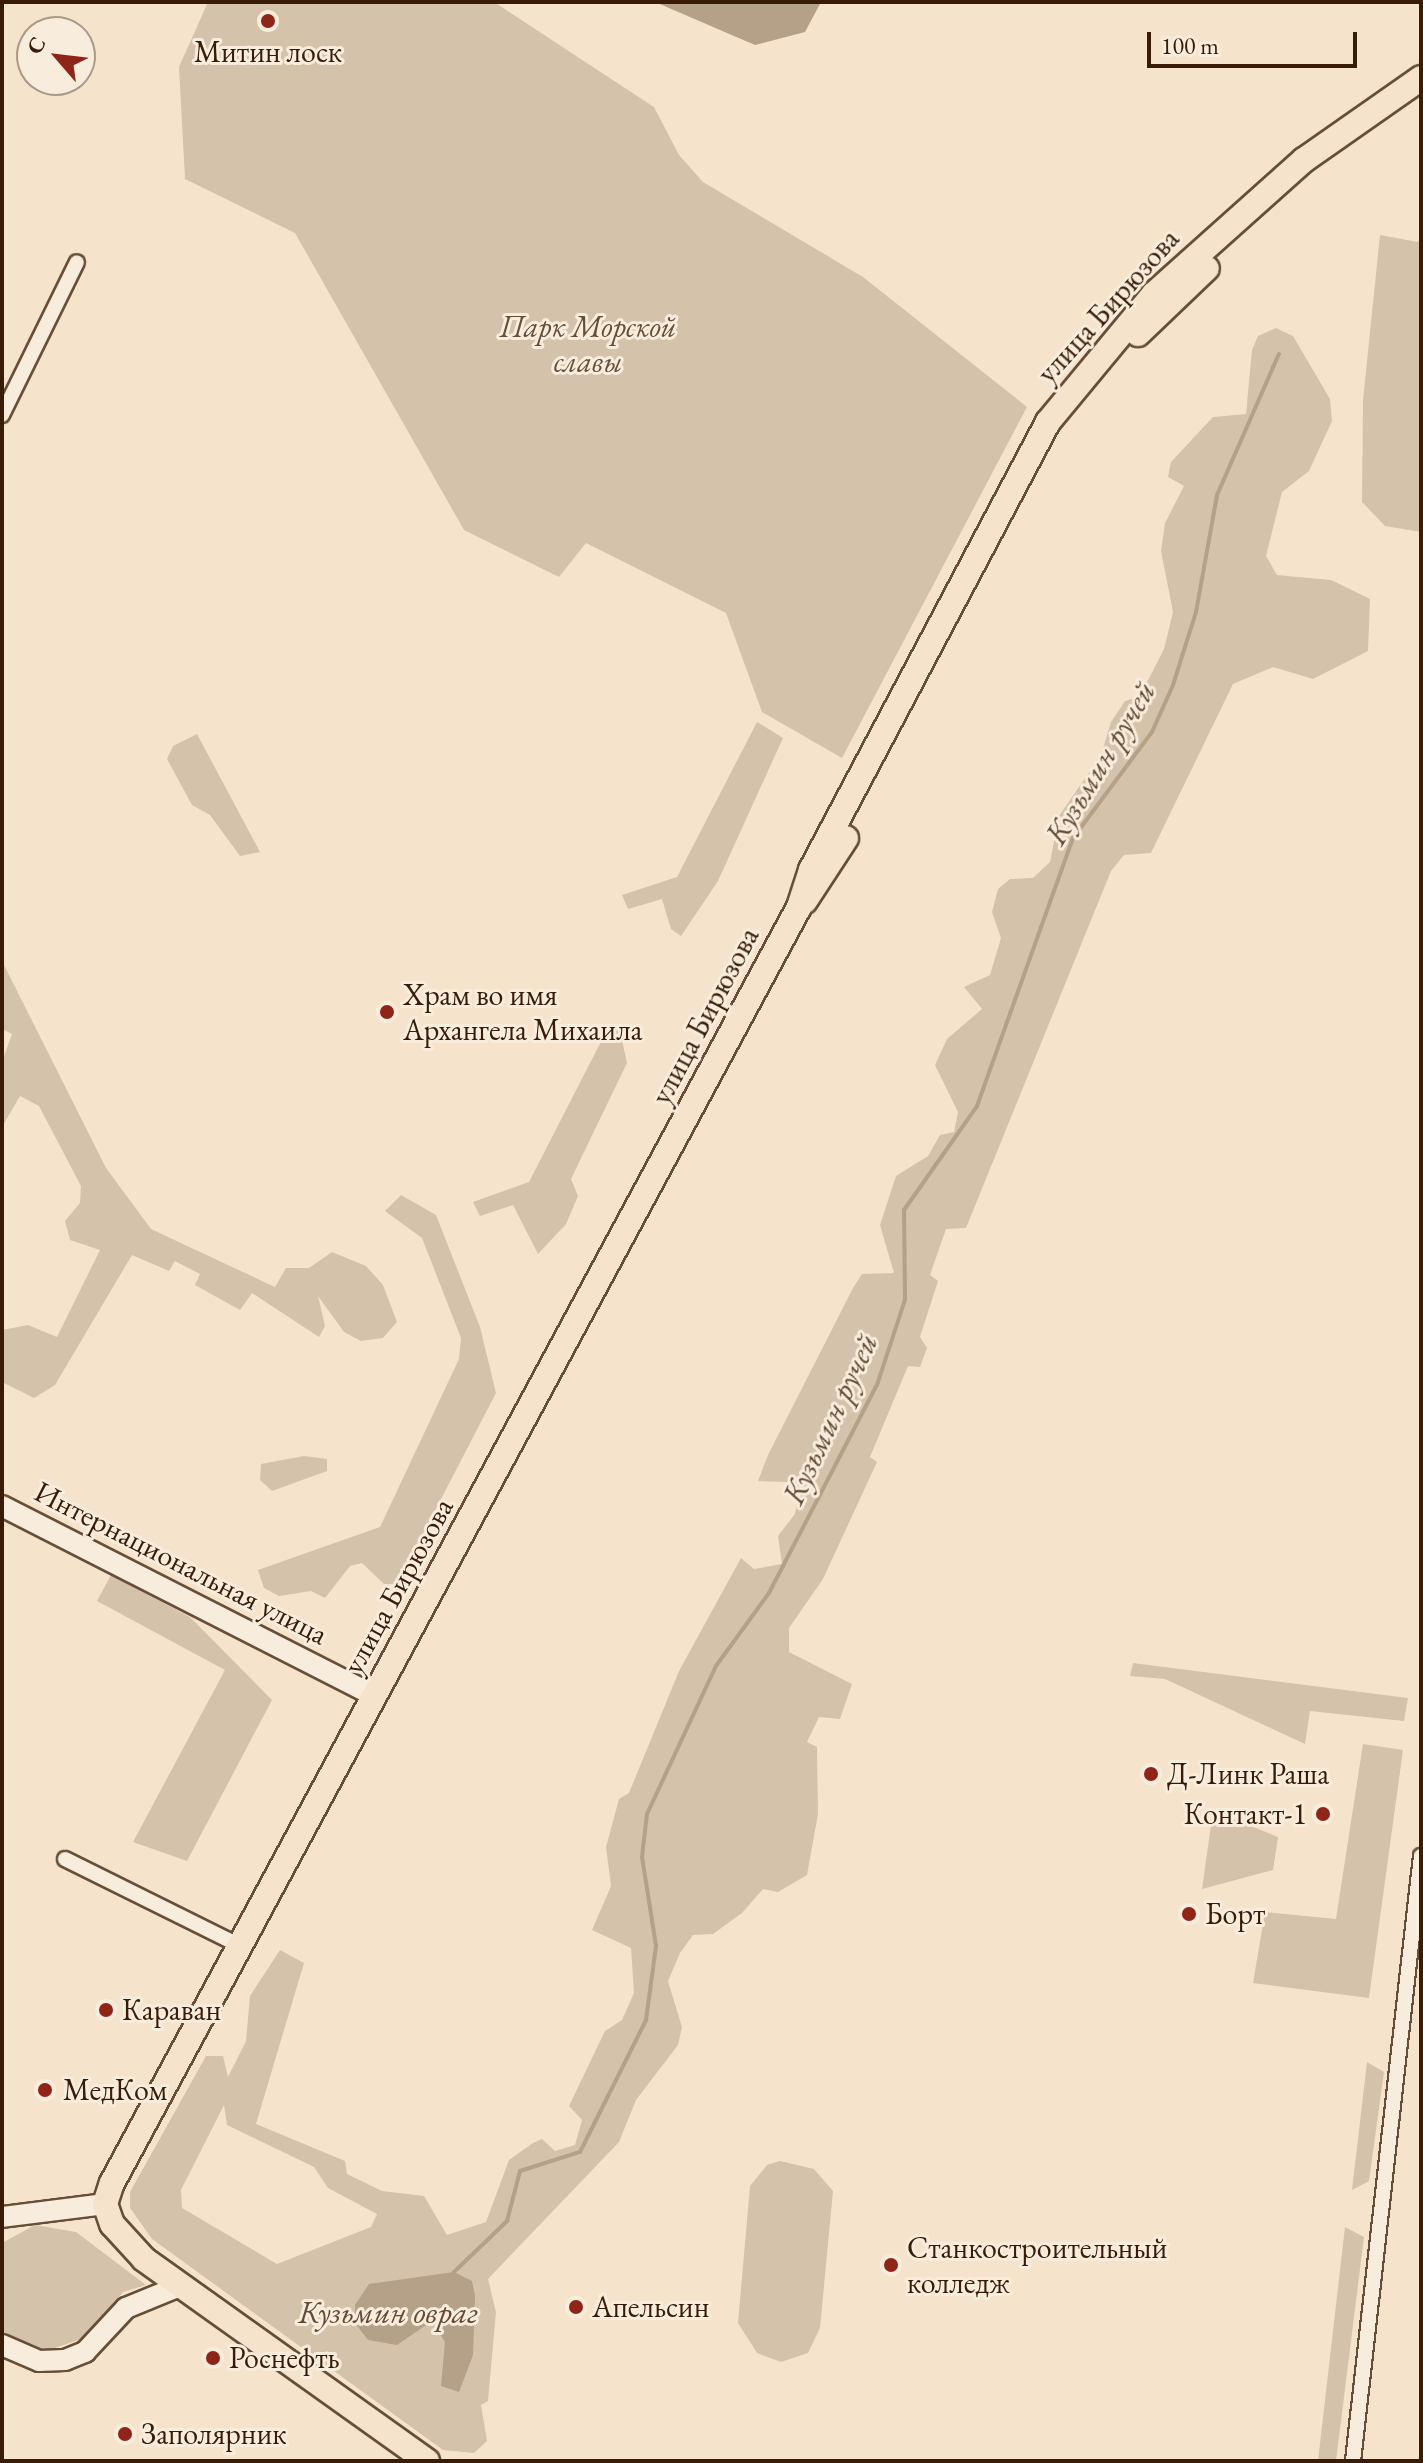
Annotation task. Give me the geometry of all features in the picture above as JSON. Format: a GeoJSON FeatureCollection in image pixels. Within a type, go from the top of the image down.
{"type":"FeatureCollection","features":[{"type":"Feature","properties":{"kind":"main road","name":"улица Бирюзова"},"geometry":{"type":"LineString","coordinates":[[105,2204],[240,1946],[799,907],[818,856],[1073,387],[1154,294],[1234,221],[1421,78]]}},
{"type":"Feature","properties":{"kind":"main road","name":"улица Бирюзова"},"geometry":{"type":"LineString","coordinates":[[799,907],[826,876],[1091,388],[1233,242],[1369,130],[1421,97]]}},
{"type":"Feature","properties":{"kind":"main road","name":"Интернациональная улица"},"geometry":{"type":"LineString","coordinates":[[2,1506],[375,1696]]}},
{"type":"Feature","properties":{"kind":"main road"},"geometry":{"type":"LineString","coordinates":[[2,2217],[105,2204],[125,2242],[180,2286],[427,2461]]}},
{"type":"Feature","properties":{"kind":"main road"},"geometry":{"type":"LineString","coordinates":[[2,2345],[39,2361],[65,2360],[85,2352],[126,2308],[180,2286]]}},
{"type":"Feature","properties":{"kind":"street"},"geometry":{"type":"LineString","coordinates":[[2,415],[77,262]]}},
{"type":"Feature","properties":{"kind":"street"},"geometry":{"type":"LineString","coordinates":[[1353,2461],[1421,1856]]}},
{"type":"Feature","properties":{"kind":"street"},"geometry":{"type":"LineString","coordinates":[[65,1859],[240,1946]]}},
{"type":"Feature","properties":{"kind":"green space","name":"Парк Морской славы"},"geometry":{"type":"Polygon","coordinates":[[[208,2],[494,2],[654,107],[679,155],[703,182],[863,277],[1027,407],[842,758],[762,712],[726,613],[586,543],[559,577],[464,530],[295,233],[185,179],[179,67],[208,2]]]}},
{"type":"Feature","properties":{"kind":"green space"},"geometry":{"type":"Polygon","coordinates":[[[1380,235],[1418,242],[1421,235],[1421,532],[1385,526],[1362,502],[1363,400],[1380,235]]]}},
{"type":"Feature","properties":{"kind":"green space"},"geometry":{"type":"Polygon","coordinates":[[[1276,328],[1293,336],[1330,399],[1332,421],[1309,471],[1282,492],[1266,556],[1277,575],[1331,580],[1370,599],[1368,651],[1313,679],[1273,667],[1233,684],[1151,853],[1124,855],[1111,871],[966,1228],[946,1229],[930,1275],[938,1281],[920,1337],[927,1348],[920,1367],[908,1366],[870,1457],[877,1462],[823,1579],[789,1628],[789,1652],[852,1684],[840,1719],[819,1717],[807,1742],[817,1747],[818,1814],[807,1875],[778,1892],[763,1889],[742,1913],[713,1934],[693,1935],[680,1953],[668,1981],[682,2027],[678,2045],[636,2100],[619,2142],[488,2279],[496,2312],[488,2401],[481,2405],[487,2441],[474,2453],[443,2450],[152,2239],[130,2208],[130,2192],[206,2056],[223,2056],[228,2077],[246,2041],[250,1996],[280,1950],[304,1963],[256,2124],[345,2161],[347,2174],[382,2191],[424,2196],[447,2235],[486,2222],[509,2160],[533,2143],[542,2139],[555,2151],[575,2145],[582,2120],[569,2106],[605,2031],[622,2020],[634,1993],[631,1948],[592,1930],[611,1886],[606,1847],[619,1799],[629,1793],[679,1671],[741,1558],[754,1569],[782,1564],[778,1536],[795,1514],[800,1491],[788,1482],[758,1481],[768,1455],[862,1274],[894,1273],[880,1225],[896,1176],[928,1156],[940,1135],[954,1132],[958,1112],[935,1065],[947,1039],[982,1009],[964,987],[990,975],[1001,938],[992,912],[998,889],[1010,879],[1033,878],[1050,862],[1059,816],[1101,755],[1111,722],[1125,701],[1140,696],[1164,649],[1173,612],[1161,551],[1165,523],[1184,486],[1168,477],[1171,462],[1213,417],[1246,414],[1252,350],[1258,336],[1276,328]],[[224,2105],[181,2190],[182,2208],[277,2264],[371,2227],[377,2214],[328,2188],[314,2167],[227,2125],[224,2105]]]}},
{"type":"Feature","properties":{"kind":"green space"},"geometry":{"type":"Polygon","coordinates":[[[757,722],[783,738],[718,881],[681,936],[671,929],[662,899],[628,909],[622,895],[677,877],[757,722]]]}},
{"type":"Feature","properties":{"kind":"green space"},"geometry":{"type":"Polygon","coordinates":[[[197,734],[260,852],[240,856],[210,815],[192,805],[167,759],[173,746],[197,734]]]}},
{"type":"Feature","properties":{"kind":"green space"},"geometry":{"type":"Polygon","coordinates":[[[2,961],[106,1168],[151,1229],[275,1287],[286,1268],[309,1268],[332,1252],[366,1266],[383,1285],[397,1322],[383,1338],[361,1341],[344,1332],[318,1296],[325,1326],[319,1337],[252,1293],[240,1310],[195,1285],[200,1274],[175,1261],[169,1271],[132,1255],[55,1385],[34,1398],[2,1382],[2,1330],[28,1325],[57,1337],[100,1250],[70,1240],[65,1221],[80,1203],[81,1186],[39,1106],[20,1096],[2,1127],[2,1062],[12,1034],[2,1029],[2,961]]]}},
{"type":"Feature","properties":{"kind":"green space"},"geometry":{"type":"Polygon","coordinates":[[[610,1024],[620,1031],[627,1063],[571,1179],[578,1196],[566,1224],[538,1254],[513,1205],[480,1216],[473,1202],[529,1182],[610,1024]]]}},
{"type":"Feature","properties":{"kind":"green space"},"geometry":{"type":"Polygon","coordinates":[[[401,1195],[436,1215],[480,1327],[496,1393],[397,1584],[384,1584],[362,1563],[350,1566],[325,1598],[311,1591],[279,1596],[264,1588],[258,1570],[380,1527],[459,1359],[461,1338],[422,1238],[385,1211],[401,1195]]]}},
{"type":"Feature","properties":{"kind":"green space"},"geometry":{"type":"Polygon","coordinates":[[[304,1456],[327,1459],[327,1471],[272,1491],[260,1480],[261,1464],[304,1456]]]}},
{"type":"Feature","properties":{"kind":"green space"},"geometry":{"type":"Polygon","coordinates":[[[111,1575],[190,1617],[272,1700],[187,1861],[133,1842],[225,1670],[97,1601],[111,1575]]]}},
{"type":"Feature","properties":{"kind":"green space"},"geometry":{"type":"Polygon","coordinates":[[[1133,1663],[1408,1698],[1404,1721],[1310,1711],[1305,1744],[1165,1679],[1130,1676],[1133,1663]]]}},
{"type":"Feature","properties":{"kind":"green space"},"geometry":{"type":"Polygon","coordinates":[[[1363,1744],[1403,1750],[1369,1998],[1253,1983],[1265,1912],[1336,1919],[1363,1744]]]}},
{"type":"Feature","properties":{"kind":"green space"},"geometry":{"type":"Polygon","coordinates":[[[1213,1811],[1278,1837],[1273,1870],[1202,1889],[1213,1811]]]}},
{"type":"Feature","properties":{"kind":"green space"},"geometry":{"type":"Polygon","coordinates":[[[1367,2062],[1384,2072],[1369,2181],[1352,2190],[1367,2062]]]}},
{"type":"Feature","properties":{"kind":"green space"},"geometry":{"type":"Polygon","coordinates":[[[780,2161],[814,2169],[833,2191],[820,2328],[808,2353],[781,2362],[757,2353],[738,2323],[750,2186],[767,2165],[780,2161]]]}},
{"type":"Feature","properties":{"kind":"green space"},"geometry":{"type":"Polygon","coordinates":[[[35,2225],[76,2232],[146,2285],[123,2292],[84,2338],[46,2351],[2,2332],[2,2243],[35,2225]]]}},
{"type":"Feature","properties":{"kind":"green space"},"geometry":{"type":"Polygon","coordinates":[[[1345,2227],[1364,2237],[1336,2461],[1318,2461],[1345,2227]]]}},
{"type":"Feature","properties":{"kind":"water"},"geometry":{"type":"Polygon","coordinates":[[[655,2],[821,2],[805,32],[755,45],[655,2]]]}},
{"type":"Feature","properties":{"kind":"water","name":"Кузьмин овраг"},"geometry":{"type":"Polygon","coordinates":[[[454,2272],[472,2281],[475,2296],[473,2355],[459,2392],[441,2386],[445,2342],[432,2321],[397,2345],[368,2340],[355,2323],[355,2305],[369,2284],[454,2272]]]}},
{"type":"Feature","properties":{"kind":"waterway","name":"Кузьмин ручей"},"geometry":{"type":"LineString","coordinates":[[454,2272],[507,2221],[520,2171],[580,2152],[646,2020],[656,1946],[642,1857],[647,1814],[716,1666],[769,1593],[877,1385],[905,1300],[904,1210],[977,1106],[1073,838],[1152,732],[1173,685],[1196,612],[1217,495],[1279,354]]}},
{"type":"Feature","properties":{"kind":"place","name":"Митин лоск"},"geometry":{"type":"Point","coordinates":[268,21]}},
{"type":"Feature","properties":{"kind":"place","name":"Храм во имя Архангела Михаила"},"geometry":{"type":"Point","coordinates":[387,1012]}},
{"type":"Feature","properties":{"kind":"place","name":"Д-Линк Раша"},"geometry":{"type":"Point","coordinates":[1151,1774]}},
{"type":"Feature","properties":{"kind":"place","name":"Контакт-1"},"geometry":{"type":"Point","coordinates":[1323,1814]}},
{"type":"Feature","properties":{"kind":"place","name":"Борт"},"geometry":{"type":"Point","coordinates":[1189,1914]}},
{"type":"Feature","properties":{"kind":"place","name":"Караван"},"geometry":{"type":"Point","coordinates":[106,2010]}},
{"type":"Feature","properties":{"kind":"place","name":"МедКом"},"geometry":{"type":"Point","coordinates":[45,2090]}},
{"type":"Feature","properties":{"kind":"place","name":"Станкостроительный колледж"},"geometry":{"type":"Point","coordinates":[891,2265]}},
{"type":"Feature","properties":{"kind":"place","name":"Апельсин"},"geometry":{"type":"Point","coordinates":[576,2307]}},
{"type":"Feature","properties":{"kind":"place","name":"Роснефть"},"geometry":{"type":"Point","coordinates":[213,2358]}},
{"type":"Feature","properties":{"kind":"place","name":"Заполярник"},"geometry":{"type":"Point","coordinates":[125,2434]}}]}
